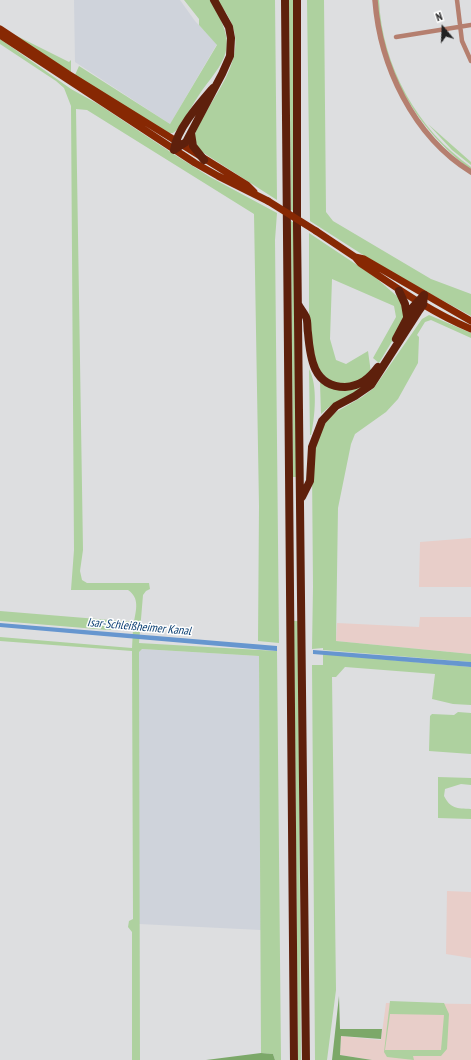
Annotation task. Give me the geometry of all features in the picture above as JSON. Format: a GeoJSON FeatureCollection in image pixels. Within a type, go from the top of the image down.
{"type":"FeatureCollection","features":[{"type":"Feature","properties":{"kind":"highway"},"geometry":{"type":"LineString","coordinates":[[177,146],[191,133],[230,56],[231,38],[224,16],[214,0]]}},
{"type":"Feature","properties":{"kind":"highway"},"geometry":{"type":"LineString","coordinates":[[285,0],[294,1060]]}},
{"type":"Feature","properties":{"kind":"highway"},"geometry":{"type":"LineString","coordinates":[[297,0],[297,304],[301,499],[306,1060]]}},
{"type":"Feature","properties":{"kind":"highway"},"geometry":{"type":"LineString","coordinates":[[177,146],[198,105],[214,88]]}},
{"type":"Feature","properties":{"kind":"highway"},"geometry":{"type":"LineString","coordinates":[[191,133],[193,146],[204,160]]}},
{"type":"Feature","properties":{"kind":"highway"},"geometry":{"type":"LineString","coordinates":[[399,291],[407,310],[407,317]]}},
{"type":"Feature","properties":{"kind":"highway"},"geometry":{"type":"LineString","coordinates":[[301,499],[310,481],[312,447],[322,421],[336,406],[355,396],[371,385],[386,365],[424,295]]}},
{"type":"Feature","properties":{"kind":"highway"},"geometry":{"type":"LineString","coordinates":[[297,304],[307,318],[310,354],[313,367],[319,377],[326,382],[340,387],[361,383],[370,378],[382,362],[407,317],[420,303]]}},
{"type":"Feature","properties":{"kind":"main road"},"geometry":{"type":"LineString","coordinates":[[0,29],[68,77]]}},
{"type":"Feature","properties":{"kind":"main road"},"geometry":{"type":"LineString","coordinates":[[0,35],[177,146],[218,176],[255,193],[316,231],[355,257],[360,263],[399,291],[471,329]]}},
{"type":"Feature","properties":{"kind":"main road"},"geometry":{"type":"LineString","coordinates":[[177,146],[247,185],[255,193]]}},
{"type":"Feature","properties":{"kind":"main road"},"geometry":{"type":"LineString","coordinates":[[355,257],[364,259],[471,321]]}},
{"type":"Feature","properties":{"kind":"street"},"geometry":{"type":"LineString","coordinates":[[375,0],[377,23],[382,46],[389,68],[408,107],[443,149],[471,172]]}},
{"type":"Feature","properties":{"kind":"street"},"geometry":{"type":"LineString","coordinates":[[457,0],[462,41],[471,61]]}},
{"type":"Feature","properties":{"kind":"street"},"geometry":{"type":"LineString","coordinates":[[396,37],[471,25]]}},
{"type":"Feature","properties":{"kind":"shaded area"},"geometry":{"type":"Polygon","coordinates":[[[74,0],[180,0],[195,21],[217,44],[170,124],[75,62],[74,0]]]}},
{"type":"Feature","properties":{"kind":"shaded area"},"geometry":{"type":"Polygon","coordinates":[[[471,538],[471,587],[419,587],[420,542],[471,538]]]}},
{"type":"Feature","properties":{"kind":"shaded area"},"geometry":{"type":"Polygon","coordinates":[[[420,617],[471,617],[471,654],[336,641],[337,623],[419,627],[420,617]]]}},
{"type":"Feature","properties":{"kind":"shaded area"},"geometry":{"type":"Polygon","coordinates":[[[141,649],[259,656],[261,930],[139,924],[139,652],[141,649]]]}},
{"type":"Feature","properties":{"kind":"shaded area"},"geometry":{"type":"Polygon","coordinates":[[[447,891],[471,892],[471,958],[446,954],[447,891]]]}},
{"type":"Feature","properties":{"kind":"shaded area"},"geometry":{"type":"Polygon","coordinates":[[[386,1003],[471,1004],[471,1060],[372,1060],[340,1055],[341,1036],[381,1040],[386,1003]]]}},
{"type":"Feature","properties":{"kind":"green space"},"geometry":{"type":"Polygon","coordinates":[[[184,0],[211,0],[218,13],[226,35],[226,53],[222,62],[178,129],[173,133],[168,133],[75,75],[79,66],[170,124],[217,45],[199,25],[199,19],[184,0]]]}},
{"type":"Feature","properties":{"kind":"green space"},"geometry":{"type":"Polygon","coordinates":[[[217,0],[275,0],[277,200],[199,150],[194,137],[200,123],[225,79],[235,49],[235,34],[229,18],[217,0]]]}},
{"type":"Feature","properties":{"kind":"green space"},"geometry":{"type":"Polygon","coordinates":[[[289,0],[293,0],[294,211],[291,210],[289,0]]]}},
{"type":"Feature","properties":{"kind":"green space"},"geometry":{"type":"Polygon","coordinates":[[[307,0],[324,0],[326,212],[333,221],[431,279],[471,294],[471,316],[385,269],[310,221],[307,0]]]}},
{"type":"Feature","properties":{"kind":"green space"},"geometry":{"type":"Polygon","coordinates":[[[377,0],[379,0],[387,49],[395,72],[406,94],[419,115],[434,134],[452,152],[471,167],[471,170],[441,144],[416,114],[406,97],[389,62],[383,43],[377,0]]]}},
{"type":"Feature","properties":{"kind":"green space"},"geometry":{"type":"Polygon","coordinates":[[[13,34],[69,62],[71,60],[71,74],[13,34]]]}},
{"type":"Feature","properties":{"kind":"green space"},"geometry":{"type":"Polygon","coordinates":[[[0,39],[71,89],[98,104],[210,177],[277,213],[275,240],[279,643],[258,641],[259,506],[254,214],[87,110],[76,109],[83,550],[80,571],[82,580],[87,583],[149,583],[150,589],[143,595],[139,643],[277,651],[281,1060],[275,1060],[273,1054],[261,1053],[259,656],[142,649],[139,652],[140,1060],[132,1060],[132,932],[128,927],[129,921],[133,919],[132,651],[0,641],[0,637],[132,648],[133,629],[108,630],[0,621],[0,611],[134,622],[136,600],[132,593],[128,590],[71,590],[74,550],[71,106],[64,88],[56,81],[0,44],[0,39]]]}},
{"type":"Feature","properties":{"kind":"green space"},"geometry":{"type":"Polygon","coordinates":[[[428,124],[471,162],[471,165],[452,150],[428,124]]]}},
{"type":"Feature","properties":{"kind":"green space"},"geometry":{"type":"Polygon","coordinates":[[[291,221],[294,223],[297,477],[293,477],[291,221]]]}},
{"type":"Feature","properties":{"kind":"green space"},"geometry":{"type":"Polygon","coordinates":[[[309,233],[375,277],[399,298],[404,306],[403,323],[379,363],[373,358],[396,317],[394,306],[332,279],[330,339],[336,360],[346,364],[368,351],[371,373],[352,384],[331,382],[317,369],[309,330],[309,233]]]}},
{"type":"Feature","properties":{"kind":"green space"},"geometry":{"type":"Polygon","coordinates":[[[429,315],[471,333],[471,338],[431,320],[425,322],[417,335],[419,337],[418,363],[398,399],[386,412],[355,434],[351,444],[338,508],[336,641],[471,654],[471,662],[323,650],[323,648],[312,649],[312,470],[314,451],[325,422],[336,412],[362,397],[374,388],[422,319],[429,315]]]}},
{"type":"Feature","properties":{"kind":"green space"},"geometry":{"type":"Polygon","coordinates":[[[309,369],[315,392],[314,419],[311,435],[310,435],[309,369]]]}},
{"type":"Feature","properties":{"kind":"green space"},"geometry":{"type":"Polygon","coordinates":[[[320,383],[367,385],[329,407],[321,414],[320,383]]]}},
{"type":"Feature","properties":{"kind":"green space"},"geometry":{"type":"Polygon","coordinates":[[[294,621],[298,621],[301,1060],[298,1060],[294,621]]]}},
{"type":"Feature","properties":{"kind":"green space"},"geometry":{"type":"Polygon","coordinates":[[[323,654],[471,667],[471,705],[453,704],[432,699],[435,674],[345,667],[336,677],[332,677],[336,990],[327,1060],[315,1060],[312,665],[323,665],[323,654]]]}},
{"type":"Feature","properties":{"kind":"green space"},"geometry":{"type":"Polygon","coordinates":[[[458,712],[471,713],[471,754],[429,751],[430,716],[432,714],[454,715],[458,712]]]}},
{"type":"Feature","properties":{"kind":"green space"},"geometry":{"type":"Polygon","coordinates":[[[438,777],[471,778],[471,785],[461,784],[445,789],[444,796],[454,807],[471,809],[471,819],[438,818],[438,777]]]}},
{"type":"Feature","properties":{"kind":"green space"},"geometry":{"type":"Polygon","coordinates":[[[339,996],[340,1029],[382,1029],[381,1039],[341,1036],[340,1055],[372,1060],[332,1060],[339,996]]]}},
{"type":"Feature","properties":{"kind":"green space"},"geometry":{"type":"Polygon","coordinates":[[[390,1001],[444,1003],[449,1014],[447,1049],[441,1056],[413,1056],[414,1060],[387,1057],[384,1052],[390,1001]],[[390,1014],[385,1050],[441,1050],[444,1015],[390,1014]]]}},
{"type":"Feature","properties":{"kind":"green space"},"geometry":{"type":"Polygon","coordinates":[[[261,1053],[273,1054],[275,1060],[206,1060],[261,1053]]]}},
{"type":"Feature","properties":{"kind":"water"},"geometry":{"type":"Polygon","coordinates":[[[0,623],[277,646],[277,651],[0,627],[0,623]]]}},
{"type":"Feature","properties":{"kind":"water"},"geometry":{"type":"Polygon","coordinates":[[[313,650],[471,662],[471,667],[313,654],[313,650]]]}},
{"type":"Feature","properties":{"kind":"water label","name":"Isar-Schleißheimer Kanal"},"geometry":{"type":"Point","coordinates":[139,627]}}]}
